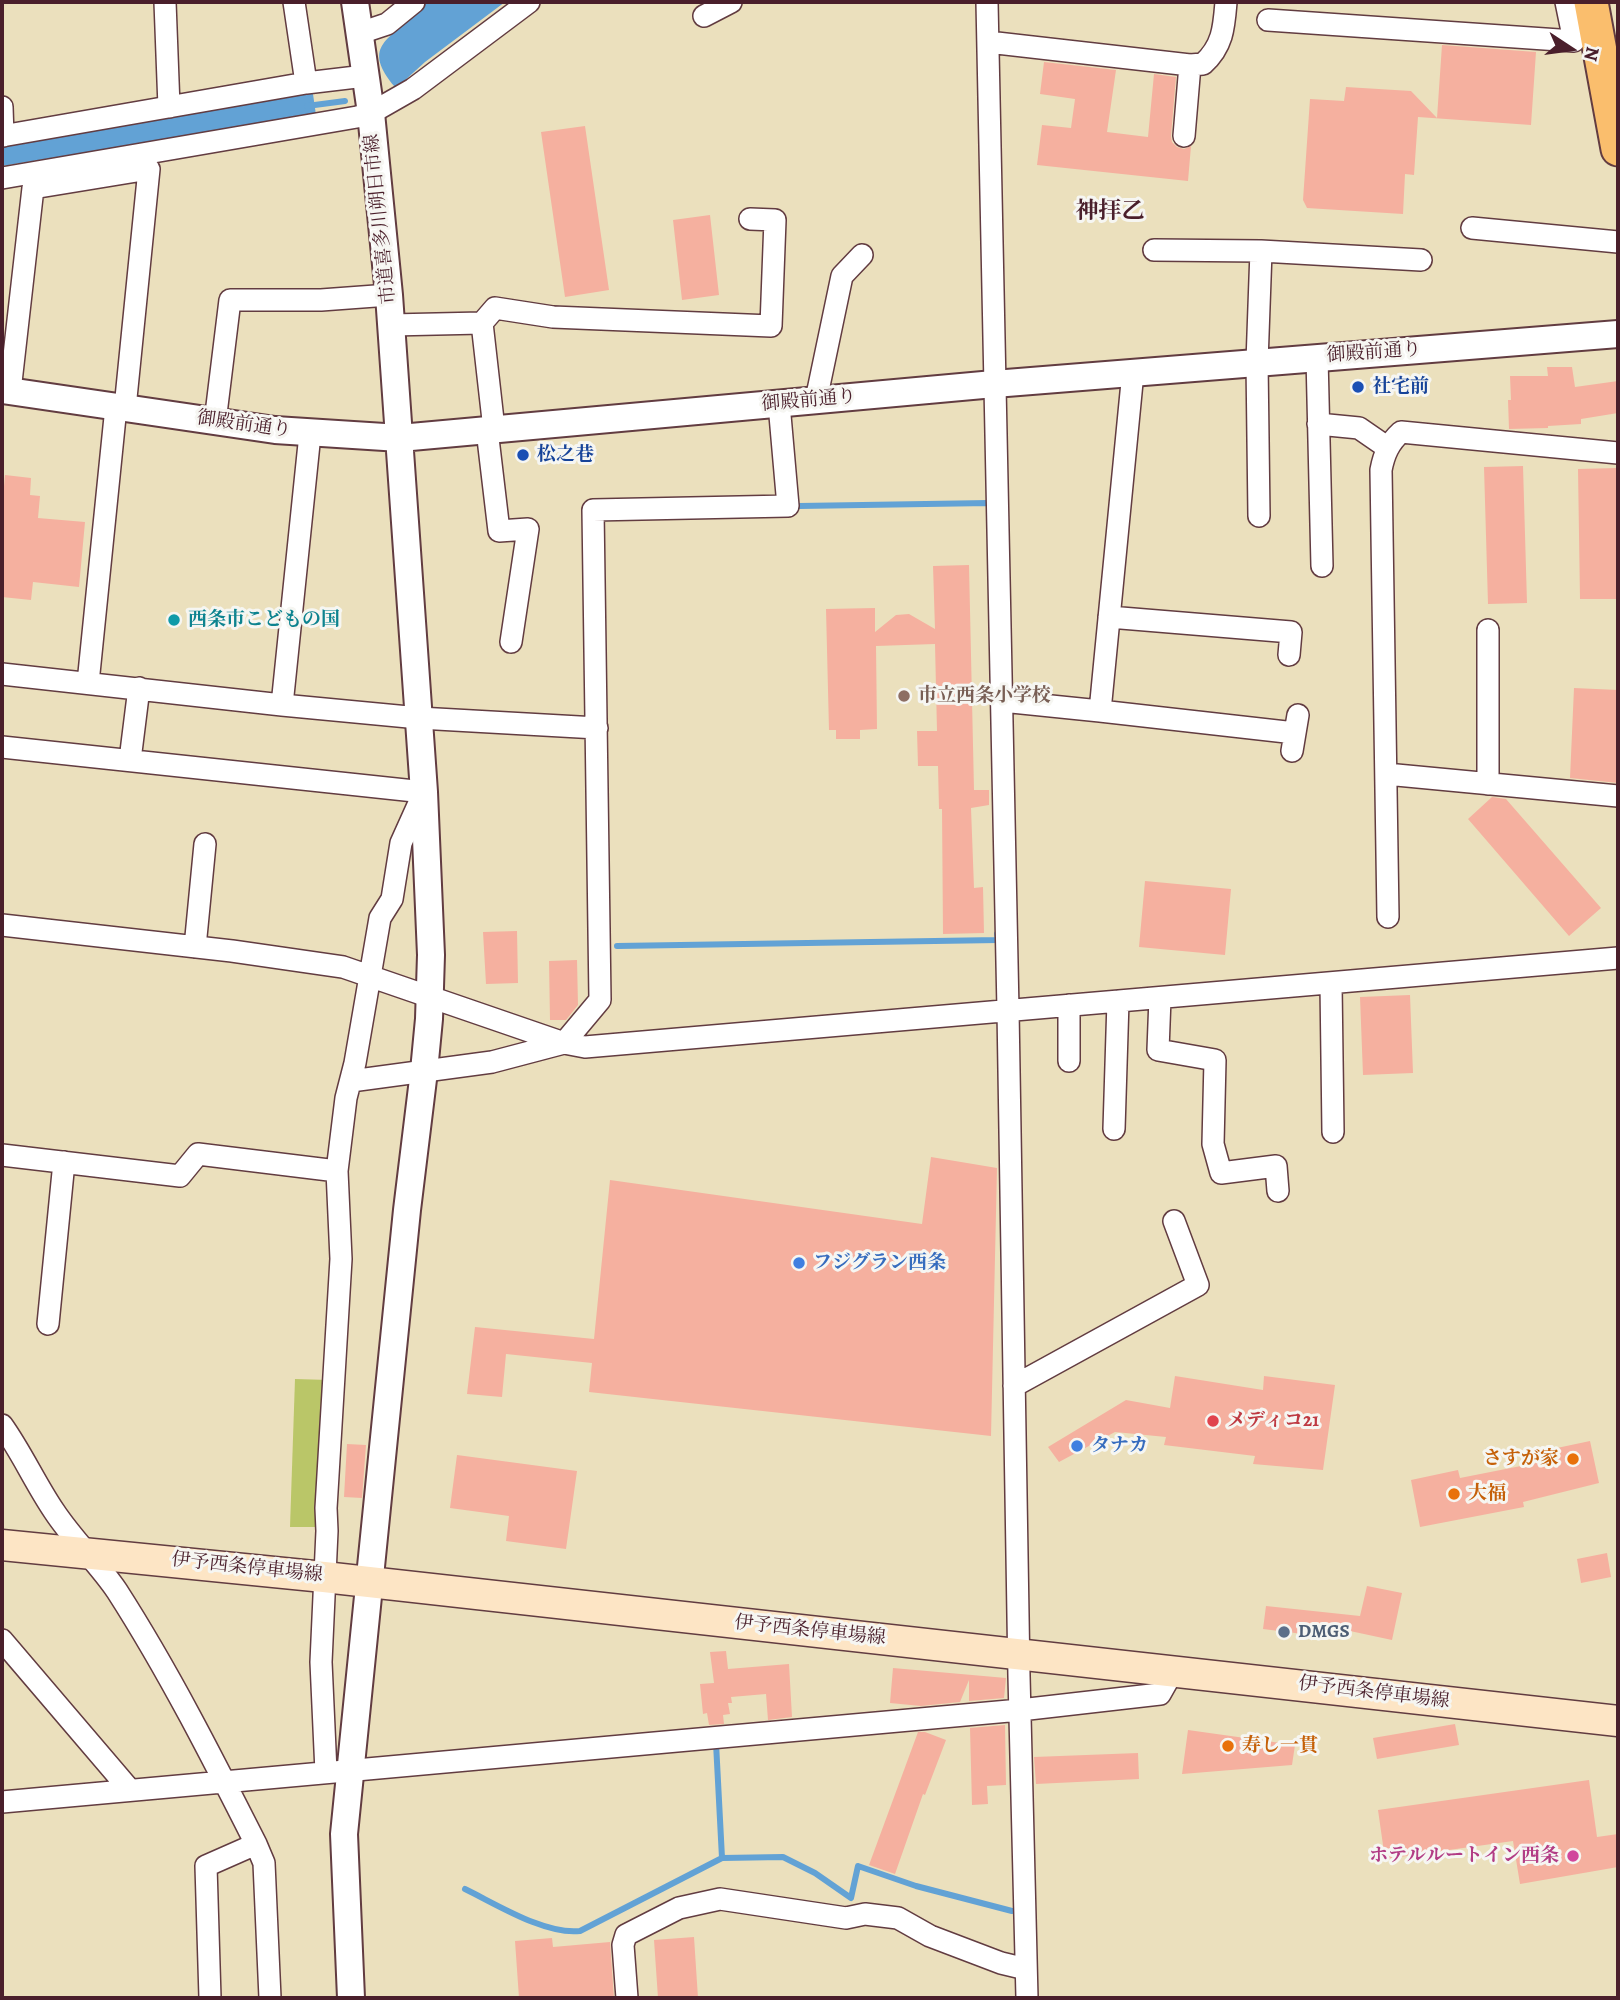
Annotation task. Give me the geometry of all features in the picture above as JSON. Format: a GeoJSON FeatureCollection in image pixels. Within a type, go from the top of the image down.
{"type":"FeatureCollection","features":[{"type":"Feature","properties":{"kind":"main road"},"geometry":{"type":"LineString","coordinates":[[1591,2],[1612,74],[1618,149]]}},
{"type":"Feature","properties":{"kind":"main road","name":"伊予西条停車場線"},"geometry":{"type":"LineString","coordinates":[[2,1545],[85,1551],[370,1582],[1618,1721]]}},
{"type":"Feature","properties":{"kind":"street"},"geometry":{"type":"LineString","coordinates":[[165,2],[169,107]]}},
{"type":"Feature","properties":{"kind":"street"},"geometry":{"type":"LineString","coordinates":[[294,2],[306,82]]}},
{"type":"Feature","properties":{"kind":"street","name":"市道喜多川朔日市線"},"geometry":{"type":"LineString","coordinates":[[351,1998],[344,1834],[338,1770],[370,1582],[430,998],[430,900],[400,438],[371,113],[355,2]]}},
{"type":"Feature","properties":{"kind":"street"},"geometry":{"type":"LineString","coordinates":[[360,33],[387,24],[414,2]]}},
{"type":"Feature","properties":{"kind":"street"},"geometry":{"type":"LineString","coordinates":[[2,178],[371,113],[413,89],[529,2]]}},
{"type":"Feature","properties":{"kind":"street"},"geometry":{"type":"LineString","coordinates":[[704,16],[730,2]]}},
{"type":"Feature","properties":{"kind":"street"},"geometry":{"type":"LineString","coordinates":[[987,2],[1027,1998]]}},
{"type":"Feature","properties":{"kind":"street"},"geometry":{"type":"LineString","coordinates":[[988,42],[1191,65],[1203,64],[1214,54],[1223,36],[1227,2]]}},
{"type":"Feature","properties":{"kind":"street"},"geometry":{"type":"LineString","coordinates":[[1268,20],[1574,41],[1566,2]]}},
{"type":"Feature","properties":{"kind":"street"},"geometry":{"type":"LineString","coordinates":[[1184,136],[1191,65]]}},
{"type":"Feature","properties":{"kind":"street"},"geometry":{"type":"LineString","coordinates":[[2,107],[2,136],[306,82],[365,76]]}},
{"type":"Feature","properties":{"kind":"street"},"geometry":{"type":"LineString","coordinates":[[6,391],[33,188],[149,169],[88,683]]}},
{"type":"Feature","properties":{"kind":"street"},"geometry":{"type":"LineString","coordinates":[[511,642],[528,529],[499,531],[482,323],[495,308],[553,317],[771,326],[775,220],[750,219]]}},
{"type":"Feature","properties":{"kind":"street"},"geometry":{"type":"LineString","coordinates":[[1472,228],[1618,242]]}},
{"type":"Feature","properties":{"kind":"street"},"geometry":{"type":"LineString","coordinates":[[1154,250],[1261,251],[1421,260]]}},
{"type":"Feature","properties":{"kind":"street"},"geometry":{"type":"LineString","coordinates":[[1259,516],[1257,362],[1261,251]]}},
{"type":"Feature","properties":{"kind":"street"},"geometry":{"type":"LineString","coordinates":[[816,400],[842,276],[862,255]]}},
{"type":"Feature","properties":{"kind":"street"},"geometry":{"type":"LineString","coordinates":[[215,422],[230,300],[321,300],[389,295]]}},
{"type":"Feature","properties":{"kind":"street"},"geometry":{"type":"LineString","coordinates":[[391,325],[482,323]]}},
{"type":"Feature","properties":{"kind":"street","name":"御殿前通り"},"geometry":{"type":"LineString","coordinates":[[6,391],[310,434],[400,438],[1133,372],[1618,334]]}},
{"type":"Feature","properties":{"kind":"street"},"geometry":{"type":"LineString","coordinates":[[1317,357],[1322,566]]}},
{"type":"Feature","properties":{"kind":"street"},"geometry":{"type":"LineString","coordinates":[[1100,710],[1133,372]]}},
{"type":"Feature","properties":{"kind":"street"},"geometry":{"type":"LineString","coordinates":[[351,1081],[492,1062],[564,1043],[600,1000],[593,510],[788,506],[779,404]]}},
{"type":"Feature","properties":{"kind":"street"},"geometry":{"type":"LineString","coordinates":[[1318,424],[1359,428],[1388,448]]}},
{"type":"Feature","properties":{"kind":"street"},"geometry":{"type":"LineString","coordinates":[[1388,917],[1381,470],[1388,448],[1401,432],[1618,453]]}},
{"type":"Feature","properties":{"kind":"street"},"geometry":{"type":"LineString","coordinates":[[282,705],[310,434]]}},
{"type":"Feature","properties":{"kind":"street"},"geometry":{"type":"LineString","coordinates":[[1109,617],[1291,632],[1289,655]]}},
{"type":"Feature","properties":{"kind":"street"},"geometry":{"type":"LineString","coordinates":[[1488,631],[1488,784]]}},
{"type":"Feature","properties":{"kind":"street"},"geometry":{"type":"LineString","coordinates":[[2,674],[419,718],[597,728]]}},
{"type":"Feature","properties":{"kind":"street"},"geometry":{"type":"LineString","coordinates":[[130,760],[139,688]]}},
{"type":"Feature","properties":{"kind":"street"},"geometry":{"type":"LineString","coordinates":[[1002,701],[1295,733]]}},
{"type":"Feature","properties":{"kind":"street"},"geometry":{"type":"LineString","coordinates":[[2,747],[424,792],[401,843],[392,900],[380,918],[342,1119],[337,1171],[341,1259],[321,1662],[338,1770]]}},
{"type":"Feature","properties":{"kind":"street"},"geometry":{"type":"LineString","coordinates":[[1386,774],[1618,796]]}},
{"type":"Feature","properties":{"kind":"street"},"geometry":{"type":"LineString","coordinates":[[195,947],[205,844]]}},
{"type":"Feature","properties":{"kind":"street"},"geometry":{"type":"LineString","coordinates":[[2,925],[343,967],[564,1043],[585,1047],[610,1047],[1618,958]]}},
{"type":"Feature","properties":{"kind":"street"},"geometry":{"type":"LineString","coordinates":[[1331,984],[1334,1132]]}},
{"type":"Feature","properties":{"kind":"street"},"geometry":{"type":"LineString","coordinates":[[1160,998],[1158,1050],[1214,1060],[1213,1144],[1221,1172],[1276,1166],[1278,1191]]}},
{"type":"Feature","properties":{"kind":"street"},"geometry":{"type":"LineString","coordinates":[[1114,1129],[1118,1001]]}},
{"type":"Feature","properties":{"kind":"street"},"geometry":{"type":"LineString","coordinates":[[1069,1005],[1069,1061]]}},
{"type":"Feature","properties":{"kind":"street"},"geometry":{"type":"LineString","coordinates":[[2,1154],[180,1176],[198,1154],[337,1171]]}},
{"type":"Feature","properties":{"kind":"street"},"geometry":{"type":"LineString","coordinates":[[48,1324],[64,1162]]}},
{"type":"Feature","properties":{"kind":"street"},"geometry":{"type":"LineString","coordinates":[[1014,1386],[1198,1285],[1174,1221]]}},
{"type":"Feature","properties":{"kind":"street"},"geometry":{"type":"LineString","coordinates":[[2,1424],[22,1453],[33,1481],[117,1591],[224,1781],[256,1844],[264,1863],[270,1998]]}},
{"type":"Feature","properties":{"kind":"street"},"geometry":{"type":"LineString","coordinates":[[2,1640],[130,1790]]}},
{"type":"Feature","properties":{"kind":"street"},"geometry":{"type":"LineString","coordinates":[[2,1802],[1020,1710],[1160,1694],[1173,1671]]}},
{"type":"Feature","properties":{"kind":"street"},"geometry":{"type":"LineString","coordinates":[[210,1998],[206,1866],[256,1844]]}},
{"type":"Feature","properties":{"kind":"street"},"geometry":{"type":"LineString","coordinates":[[627,1998],[623,1945],[625,1935],[679,1908],[720,1899],[846,1918],[865,1914],[898,1918],[930,1936],[1001,1963],[1026,1969]]}},
{"type":"Feature","properties":{"kind":"green space"},"geometry":{"type":"Polygon","coordinates":[[[295,1379],[329,1380],[322,1527],[290,1527],[295,1379]]]}},
{"type":"Feature","properties":{"kind":"water"},"geometry":{"type":"Polygon","coordinates":[[[426,2],[505,2],[395,87],[385,74],[379,54],[388,38],[426,2]]]}},
{"type":"Feature","properties":{"kind":"water"},"geometry":{"type":"Polygon","coordinates":[[[312,87],[316,115],[2,166],[2,138],[312,87]]]}},
{"type":"Feature","properties":{"kind":"building"},"geometry":{"type":"Polygon","coordinates":[[[1442,45],[1536,52],[1531,125],[1418,117],[1414,175],[1405,174],[1403,214],[1307,208],[1303,200],[1310,99],[1344,101],[1346,87],[1411,91],[1437,118],[1442,45]]]}},
{"type":"Feature","properties":{"kind":"building"},"geometry":{"type":"Polygon","coordinates":[[[1044,62],[1116,70],[1107,132],[1148,137],[1154,74],[1176,77],[1171,136],[1177,147],[1184,149],[1191,146],[1188,181],[1037,165],[1042,125],[1071,128],[1075,99],[1040,94],[1044,62]]]}},
{"type":"Feature","properties":{"kind":"building"},"geometry":{"type":"Polygon","coordinates":[[[585,126],[609,290],[565,297],[541,132],[585,126]]]}},
{"type":"Feature","properties":{"kind":"building"},"geometry":{"type":"Polygon","coordinates":[[[710,215],[719,295],[682,300],[673,220],[710,215]]]}},
{"type":"Feature","properties":{"kind":"building"},"geometry":{"type":"Polygon","coordinates":[[[1547,367],[1572,367],[1575,387],[1618,381],[1618,413],[1581,419],[1581,424],[1509,429],[1510,376],[1548,376],[1547,367]]]}},
{"type":"Feature","properties":{"kind":"building"},"geometry":{"type":"Polygon","coordinates":[[[1523,466],[1527,603],[1488,604],[1484,467],[1523,466]]]}},
{"type":"Feature","properties":{"kind":"building"},"geometry":{"type":"Polygon","coordinates":[[[1618,468],[1618,599],[1580,599],[1578,469],[1618,468]]]}},
{"type":"Feature","properties":{"kind":"building"},"geometry":{"type":"Polygon","coordinates":[[[5,475],[31,478],[30,495],[40,496],[38,518],[85,522],[79,587],[33,582],[31,600],[2,597],[2,509],[5,475]]]}},
{"type":"Feature","properties":{"kind":"building"},"geometry":{"type":"Polygon","coordinates":[[[969,565],[974,790],[989,790],[989,805],[971,808],[974,888],[983,887],[984,933],[943,934],[942,809],[939,809],[938,766],[918,766],[917,731],[937,731],[935,644],[876,646],[877,729],[860,730],[860,739],[836,739],[836,730],[829,730],[826,609],[875,608],[875,632],[896,615],[909,614],[935,629],[933,566],[969,565]]]}},
{"type":"Feature","properties":{"kind":"building"},"geometry":{"type":"Polygon","coordinates":[[[1574,688],[1618,690],[1618,783],[1570,778],[1574,688]]]}},
{"type":"Feature","properties":{"kind":"building"},"geometry":{"type":"Polygon","coordinates":[[[1492,797],[1506,799],[1601,908],[1569,936],[1468,819],[1492,797]]]}},
{"type":"Feature","properties":{"kind":"building"},"geometry":{"type":"Polygon","coordinates":[[[1145,881],[1231,889],[1225,955],[1139,947],[1145,881]]]}},
{"type":"Feature","properties":{"kind":"building"},"geometry":{"type":"Polygon","coordinates":[[[517,931],[518,983],[486,984],[483,932],[517,931]]]}},
{"type":"Feature","properties":{"kind":"building"},"geometry":{"type":"Polygon","coordinates":[[[577,960],[578,1005],[566,1020],[550,1020],[549,961],[577,960]]]}},
{"type":"Feature","properties":{"kind":"building"},"geometry":{"type":"Polygon","coordinates":[[[1410,995],[1413,1073],[1363,1075],[1360,997],[1410,995]]]}},
{"type":"Feature","properties":{"kind":"building","name":"フジグラン西条"},"geometry":{"type":"Polygon","coordinates":[[[931,1157],[997,1168],[991,1436],[589,1392],[592,1363],[506,1354],[502,1397],[467,1394],[475,1327],[594,1339],[610,1180],[922,1224],[931,1157]]]}},
{"type":"Feature","properties":{"kind":"building"},"geometry":{"type":"Polygon","coordinates":[[[1175,1376],[1263,1390],[1264,1376],[1335,1385],[1323,1470],[1253,1464],[1255,1456],[1164,1445],[1166,1437],[1115,1432],[1059,1462],[1048,1447],[1126,1400],[1170,1408],[1175,1376]]]}},
{"type":"Feature","properties":{"kind":"building"},"geometry":{"type":"Polygon","coordinates":[[[1590,1441],[1599,1483],[1523,1502],[1524,1507],[1420,1527],[1411,1480],[1458,1470],[1460,1478],[1536,1463],[1535,1459],[1558,1454],[1557,1448],[1590,1441]]]}},
{"type":"Feature","properties":{"kind":"building"},"geometry":{"type":"Polygon","coordinates":[[[347,1444],[366,1445],[362,1498],[344,1497],[347,1444]]]}},
{"type":"Feature","properties":{"kind":"building"},"geometry":{"type":"Polygon","coordinates":[[[457,1455],[577,1471],[566,1549],[506,1541],[509,1516],[450,1508],[457,1455]]]}},
{"type":"Feature","properties":{"kind":"building"},"geometry":{"type":"Polygon","coordinates":[[[1607,1553],[1611,1577],[1581,1583],[1577,1559],[1607,1553]]]}},
{"type":"Feature","properties":{"kind":"building"},"geometry":{"type":"Polygon","coordinates":[[[1367,1586],[1402,1593],[1392,1640],[1336,1628],[1335,1638],[1263,1629],[1266,1606],[1360,1616],[1367,1586]]]}},
{"type":"Feature","properties":{"kind":"building"},"geometry":{"type":"Polygon","coordinates":[[[726,1651],[728,1669],[789,1664],[792,1717],[768,1720],[766,1694],[731,1697],[732,1703],[728,1703],[730,1714],[723,1715],[724,1724],[709,1725],[707,1713],[703,1714],[700,1684],[714,1683],[710,1652],[726,1651]]]}},
{"type":"Feature","properties":{"kind":"building"},"geometry":{"type":"Polygon","coordinates":[[[893,1668],[1006,1678],[1004,1698],[969,1701],[969,1680],[960,1702],[921,1706],[890,1703],[893,1668]]]}},
{"type":"Feature","properties":{"kind":"building"},"geometry":{"type":"Polygon","coordinates":[[[1455,1724],[1459,1745],[1377,1759],[1373,1738],[1455,1724]]]}},
{"type":"Feature","properties":{"kind":"building"},"geometry":{"type":"Polygon","coordinates":[[[1005,1725],[1006,1785],[987,1786],[988,1804],[972,1805],[970,1728],[1005,1725]]]}},
{"type":"Feature","properties":{"kind":"building"},"geometry":{"type":"Polygon","coordinates":[[[1188,1730],[1295,1745],[1292,1765],[1182,1774],[1188,1730]]]}},
{"type":"Feature","properties":{"kind":"building"},"geometry":{"type":"Polygon","coordinates":[[[918,1732],[946,1740],[925,1795],[923,1794],[895,1874],[869,1865],[918,1732]]]}},
{"type":"Feature","properties":{"kind":"building"},"geometry":{"type":"Polygon","coordinates":[[[1138,1753],[1139,1779],[1036,1784],[1034,1757],[1138,1753]]]}},
{"type":"Feature","properties":{"kind":"building"},"geometry":{"type":"Polygon","coordinates":[[[1589,1780],[1597,1837],[1618,1834],[1618,1867],[1520,1884],[1513,1841],[1385,1859],[1378,1810],[1589,1780]]]}},
{"type":"Feature","properties":{"kind":"building"},"geometry":{"type":"Polygon","coordinates":[[[694,1937],[698,1998],[658,1998],[654,1940],[694,1937]]]}},
{"type":"Feature","properties":{"kind":"building"},"geometry":{"type":"Polygon","coordinates":[[[552,1938],[553,1947],[610,1942],[614,1998],[519,1998],[515,1941],[552,1938]]]}},
{"type":"Feature","properties":{"kind":"waterway"},"geometry":{"type":"LineString","coordinates":[[307,106],[345,101]]}},
{"type":"Feature","properties":{"kind":"waterway"},"geometry":{"type":"LineString","coordinates":[[799,506],[989,503],[989,507]]}},
{"type":"Feature","properties":{"kind":"waterway"},"geometry":{"type":"LineString","coordinates":[[617,946],[998,940],[997,934]]}},
{"type":"Feature","properties":{"kind":"waterway"},"geometry":{"type":"LineString","coordinates":[[716,1743],[722,1858]]}},
{"type":"Feature","properties":{"kind":"waterway"},"geometry":{"type":"LineString","coordinates":[[465,1889],[536,1923],[566,1931],[580,1931],[722,1858],[783,1857],[815,1873],[851,1898],[858,1866],[916,1886],[1012,1911]]}},
{"type":"Feature","properties":{"kind":"place","name":"社宅前"},"geometry":{"type":"Point","coordinates":[1358,387]}},
{"type":"Feature","properties":{"kind":"place","name":"松之巷"},"geometry":{"type":"Point","coordinates":[523,455]}},
{"type":"Feature","properties":{"kind":"place","name":"西条市こどもの国"},"geometry":{"type":"Point","coordinates":[174,620]}},
{"type":"Feature","properties":{"kind":"place","name":"市立西条小学校"},"geometry":{"type":"Point","coordinates":[904,696]}},
{"type":"Feature","properties":{"kind":"place","name":"フジグラン西条"},"geometry":{"type":"Point","coordinates":[799,1263]}},
{"type":"Feature","properties":{"kind":"place","name":"メディコ21"},"geometry":{"type":"Point","coordinates":[1213,1421]}},
{"type":"Feature","properties":{"kind":"place","name":"タナカ"},"geometry":{"type":"Point","coordinates":[1077,1446]}},
{"type":"Feature","properties":{"kind":"place","name":"さすが家"},"geometry":{"type":"Point","coordinates":[1573,1459]}},
{"type":"Feature","properties":{"kind":"place","name":"大福"},"geometry":{"type":"Point","coordinates":[1454,1494]}},
{"type":"Feature","properties":{"kind":"place","name":"DMGS"},"geometry":{"type":"Point","coordinates":[1284,1632]}},
{"type":"Feature","properties":{"kind":"place","name":"寿し一貫"},"geometry":{"type":"Point","coordinates":[1228,1746]}},
{"type":"Feature","properties":{"kind":"place","name":"ホテルルートイン西条"},"geometry":{"type":"Point","coordinates":[1573,1856]}},
{"type":"Feature","properties":{"kind":"district","name":"神拝乙"},"geometry":{"type":"Point","coordinates":[1110,212]}}]}
